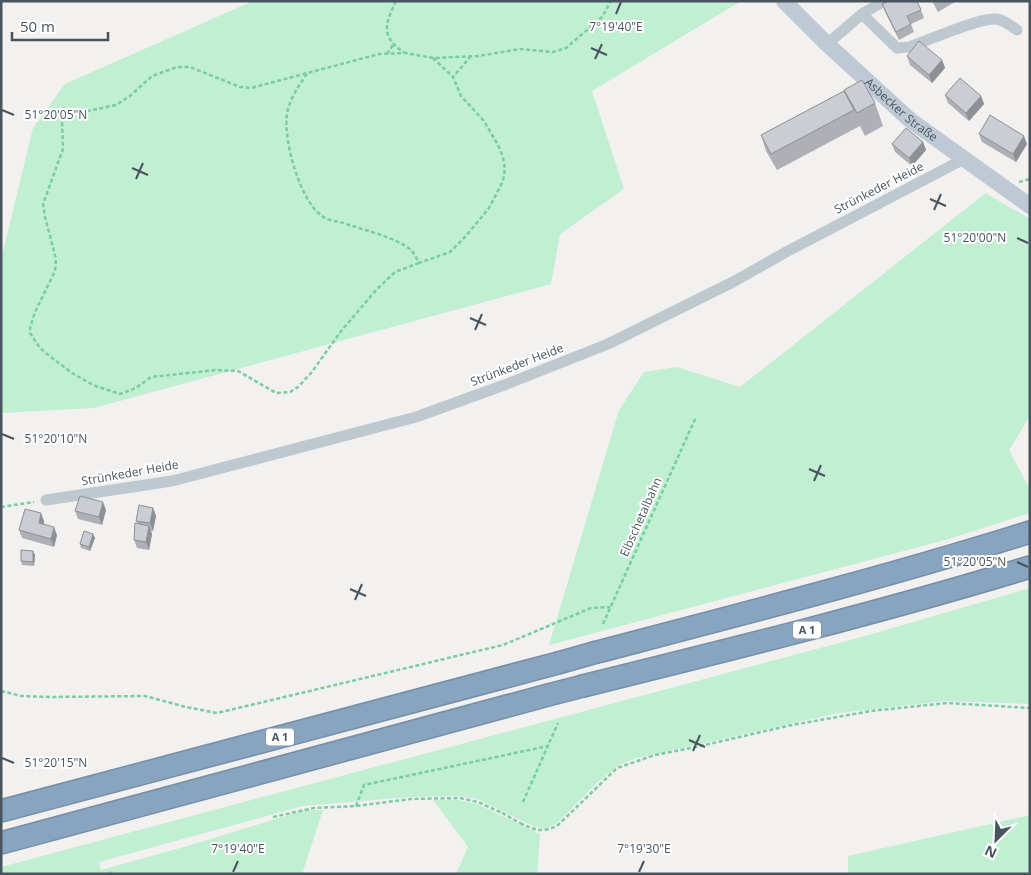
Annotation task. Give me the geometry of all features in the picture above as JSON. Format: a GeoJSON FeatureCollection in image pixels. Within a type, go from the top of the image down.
{"type":"FeatureCollection","features":[{"type":"Feature","properties":{"kind":"highway","name":"A 1"},"geometry":{"type":"LineString","coordinates":[[1,810],[810,596],[1030,532]]}},
{"type":"Feature","properties":{"kind":"highway","name":"A 1"},"geometry":{"type":"LineString","coordinates":[[1,843],[583,686],[802,632],[1030,567]]}},
{"type":"Feature","properties":{"kind":"main road","name":"Asbecker Straße"},"geometry":{"type":"LineString","coordinates":[[784,1],[827,44],[910,120],[1030,206]]}},
{"type":"Feature","properties":{"kind":"street"},"geometry":{"type":"LineString","coordinates":[[827,44],[862,14],[884,1]]}},
{"type":"Feature","properties":{"kind":"street"},"geometry":{"type":"LineString","coordinates":[[862,14],[893,45],[900,49],[990,19],[997,19],[1008,23],[1017,30]]}},
{"type":"Feature","properties":{"kind":"street","name":"Strünkeder Heide"},"geometry":{"type":"LineString","coordinates":[[46,500],[172,480],[214,470],[416,417],[507,384],[608,344],[733,282],[786,252],[964,160]]}},
{"type":"Feature","properties":{"kind":"path"},"geometry":{"type":"LineString","coordinates":[[396,1],[387,21],[388,34],[393,45],[406,53]]}},
{"type":"Feature","properties":{"kind":"path"},"geometry":{"type":"LineString","coordinates":[[433,58],[453,77],[461,96],[484,121],[498,145],[504,163],[503,181],[489,208],[450,252],[394,272],[376,290],[298,387],[290,392],[276,393],[238,372],[216,370],[151,377],[136,388],[120,394],[93,385],[72,374],[40,348],[30,333],[30,328],[35,312],[55,271],[56,259],[44,217],[44,204],[63,149],[62,120],[78,113],[116,105],[130,96],[152,76],[177,67],[190,67],[240,87],[251,88],[379,54],[406,53],[433,58],[470,56],[520,49],[554,52],[566,48],[602,16],[612,1]]}},
{"type":"Feature","properties":{"kind":"path"},"geometry":{"type":"LineString","coordinates":[[387,54],[393,45]]}},
{"type":"Feature","properties":{"kind":"path"},"geometry":{"type":"LineString","coordinates":[[453,77],[470,56]]}},
{"type":"Feature","properties":{"kind":"path"},"geometry":{"type":"LineString","coordinates":[[308,72],[287,112],[286,125],[290,156],[297,181],[312,207],[322,217],[396,240],[412,251],[419,263]]}},
{"type":"Feature","properties":{"kind":"path","name":"Elbschetalbahn"},"geometry":{"type":"LineString","coordinates":[[603,624],[696,416]]}},
{"type":"Feature","properties":{"kind":"path"},"geometry":{"type":"LineString","coordinates":[[1,507],[46,500]]}},
{"type":"Feature","properties":{"kind":"path"},"geometry":{"type":"LineString","coordinates":[[1,690],[21,696],[145,696],[217,714],[503,645],[591,608],[610,607]]}},
{"type":"Feature","properties":{"kind":"path"},"geometry":{"type":"LineString","coordinates":[[273,817],[314,808],[356,806],[411,799],[460,798],[478,802],[534,830],[546,831],[557,826],[617,768],[655,755],[792,725],[871,711],[946,703],[1030,708]]}},
{"type":"Feature","properties":{"kind":"path"},"geometry":{"type":"LineString","coordinates":[[523,802],[558,723]]}},
{"type":"Feature","properties":{"kind":"path"},"geometry":{"type":"LineString","coordinates":[[356,806],[364,785],[548,746]]}},
{"type":"Feature","properties":{"kind":"green space"},"geometry":{"type":"Polygon","coordinates":[[[253,1],[741,1],[592,91],[624,189],[560,234],[551,284],[94,408],[1,413],[1,260],[33,128],[65,84],[253,1]]]}},
{"type":"Feature","properties":{"kind":"green space"},"geometry":{"type":"Polygon","coordinates":[[[987,192],[987,194],[1030,219],[1030,416],[1009,450],[1030,490],[1030,513],[949,539],[549,645],[619,410],[644,372],[677,367],[740,387],[987,192]]]}},
{"type":"Feature","properties":{"kind":"green space"},"geometry":{"type":"Polygon","coordinates":[[[1030,588],[1030,704],[945,701],[839,713],[637,758],[619,765],[597,783],[557,823],[546,829],[535,827],[477,799],[459,796],[410,797],[303,806],[99,862],[101,870],[305,810],[323,810],[302,874],[1,874],[1,867],[865,636],[1030,588]]]}},
{"type":"Feature","properties":{"kind":"green space"},"geometry":{"type":"Polygon","coordinates":[[[433,800],[459,800],[477,804],[540,834],[537,874],[456,874],[468,847],[433,800]]]}},
{"type":"Feature","properties":{"kind":"green space"},"geometry":{"type":"Polygon","coordinates":[[[1030,815],[1030,874],[848,874],[848,856],[1030,815]]]}},
{"type":"Feature","properties":{"kind":"building"},"geometry":{"type":"Polygon","coordinates":[[[889,1],[917,1],[921,10],[907,16],[911,24],[896,32],[882,4],[889,1]]]}},
{"type":"Feature","properties":{"kind":"building"},"geometry":{"type":"Polygon","coordinates":[[[919,41],[942,60],[929,75],[907,56],[919,41]]]}},
{"type":"Feature","properties":{"kind":"building"},"geometry":{"type":"Polygon","coordinates":[[[960,78],[981,96],[966,113],[945,95],[960,78]]]}},
{"type":"Feature","properties":{"kind":"building"},"geometry":{"type":"Polygon","coordinates":[[[862,80],[875,103],[857,113],[844,90],[862,80]]]}},
{"type":"Feature","properties":{"kind":"building"},"geometry":{"type":"Polygon","coordinates":[[[844,91],[854,110],[771,154],[761,135],[844,91]]]}},
{"type":"Feature","properties":{"kind":"building"},"geometry":{"type":"Polygon","coordinates":[[[990,115],[1024,136],[1013,154],[979,134],[990,115]]]}},
{"type":"Feature","properties":{"kind":"building"},"geometry":{"type":"Polygon","coordinates":[[[906,128],[923,142],[909,158],[892,144],[906,128]]]}},
{"type":"Feature","properties":{"kind":"building"},"geometry":{"type":"Polygon","coordinates":[[[80,496],[103,502],[99,517],[75,511],[80,496]]]}},
{"type":"Feature","properties":{"kind":"building"},"geometry":{"type":"Polygon","coordinates":[[[139,505],[153,508],[150,523],[136,521],[139,505]]]}},
{"type":"Feature","properties":{"kind":"building"},"geometry":{"type":"Polygon","coordinates":[[[25,509],[41,513],[39,523],[54,527],[51,539],[19,530],[25,509]]]}},
{"type":"Feature","properties":{"kind":"building"},"geometry":{"type":"Polygon","coordinates":[[[135,523],[149,526],[146,542],[134,540],[135,523]]]}},
{"type":"Feature","properties":{"kind":"building"},"geometry":{"type":"Polygon","coordinates":[[[84,531],[93,534],[89,547],[80,544],[84,531]]]}},
{"type":"Feature","properties":{"kind":"building"},"geometry":{"type":"Polygon","coordinates":[[[21,550],[33,551],[33,562],[21,561],[21,550]]]}}]}
